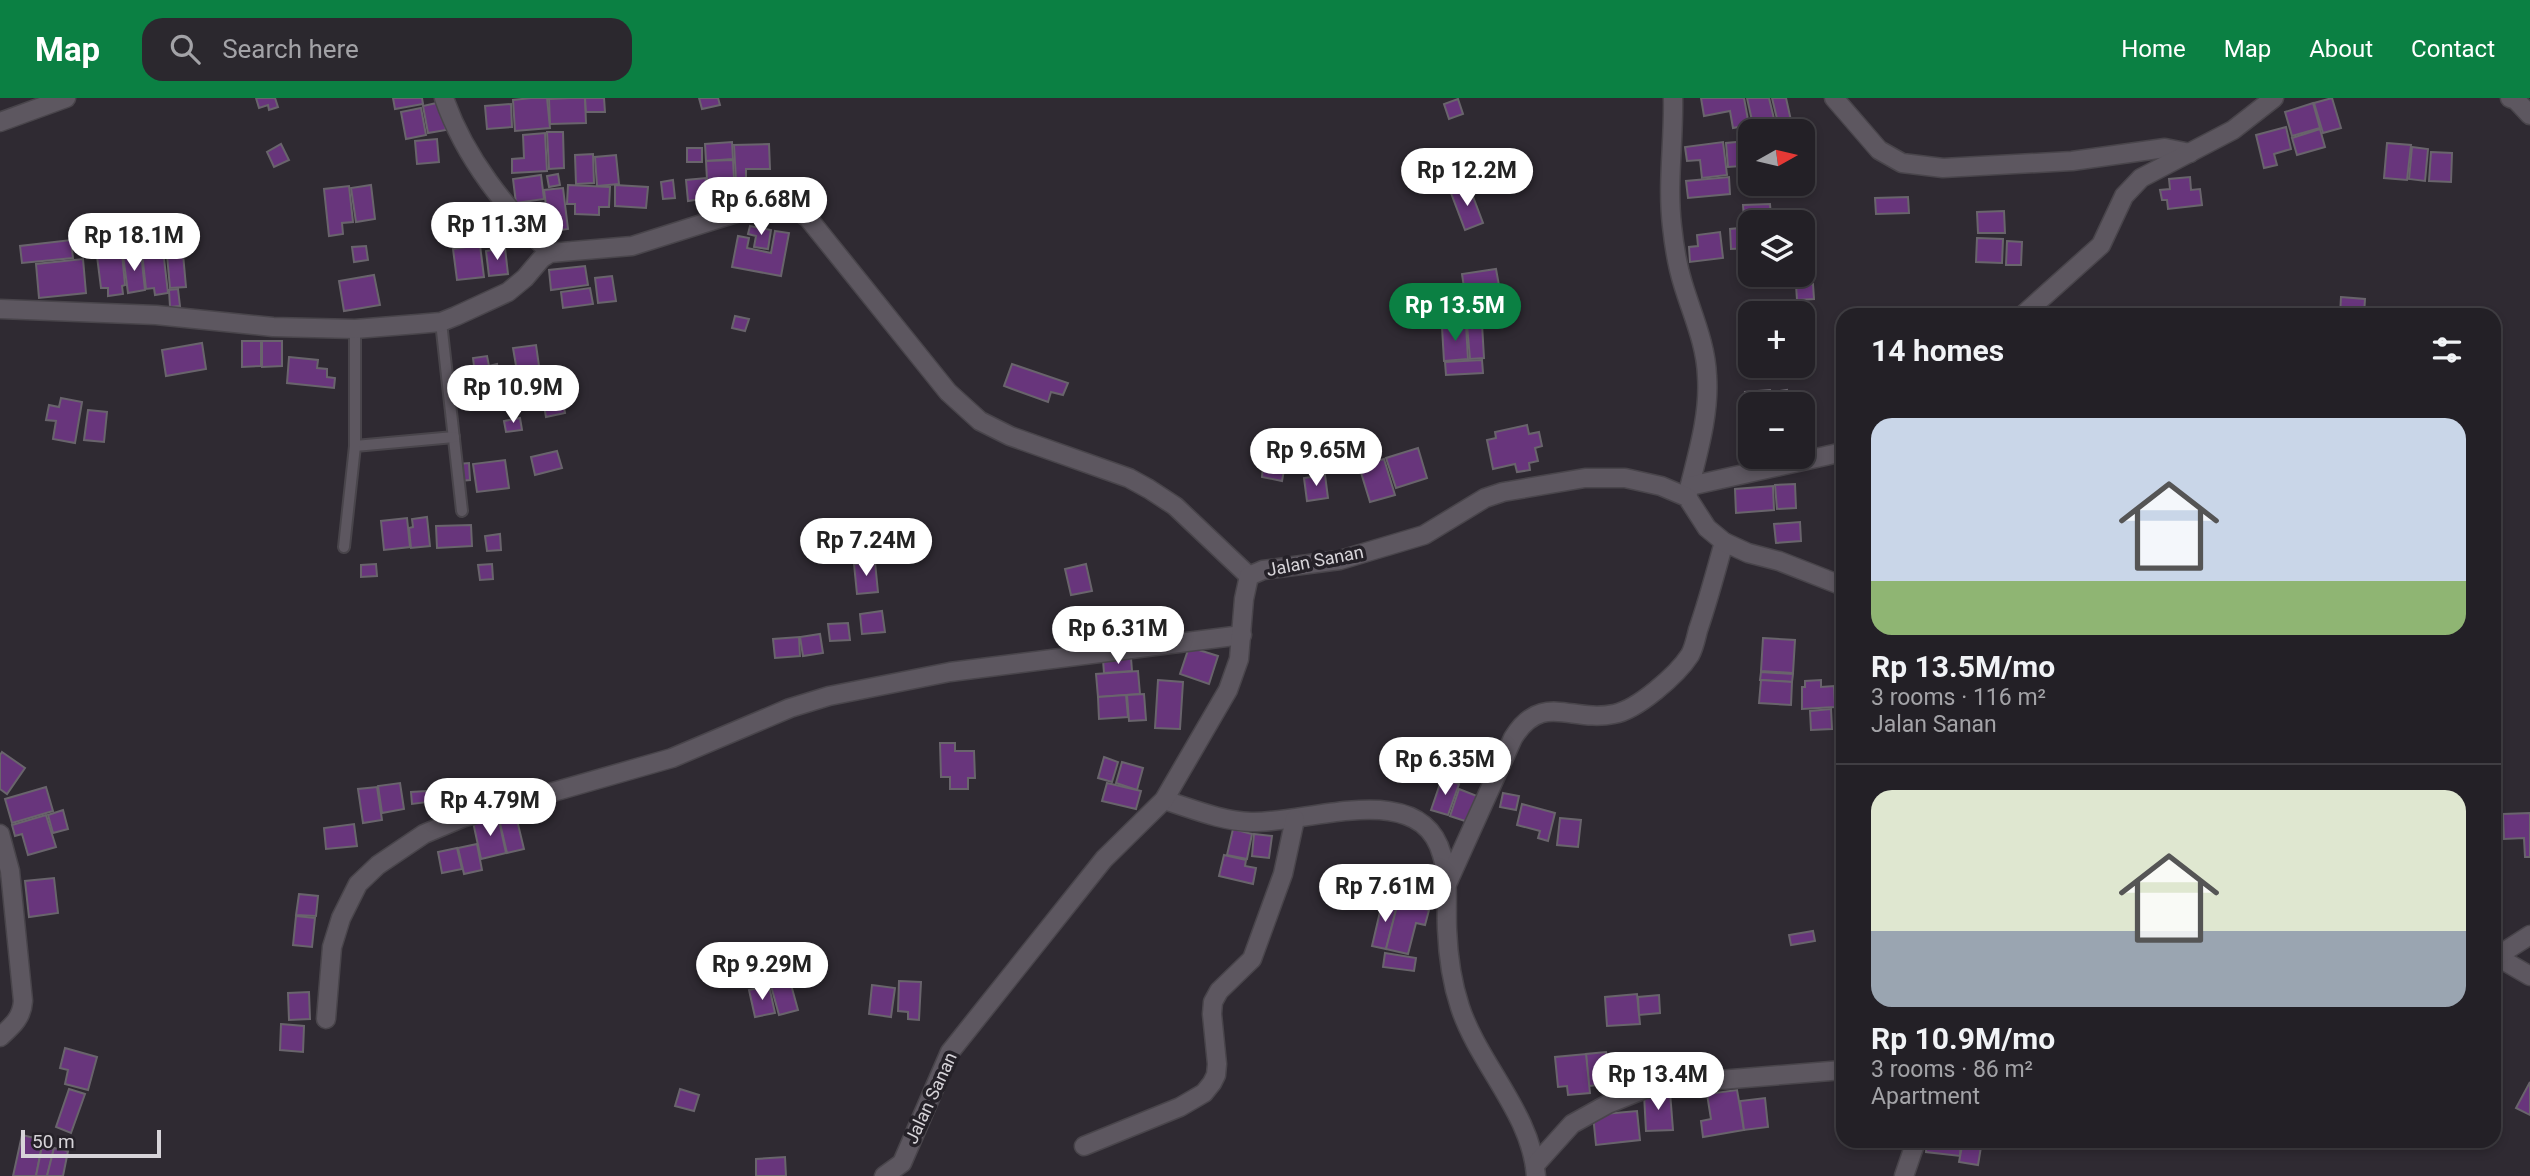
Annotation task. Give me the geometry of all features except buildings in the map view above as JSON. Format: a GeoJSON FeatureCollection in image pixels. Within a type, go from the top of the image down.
{"type":"FeatureCollection","features":[{"type":"Feature","properties":{"kind":"street"},"geometry":{"type":"LineString","coordinates":[[0,122],[66,98]]}},
{"type":"Feature","properties":{"kind":"street"},"geometry":{"type":"LineString","coordinates":[[444,98],[486,181],[512,214],[550,253]]}},
{"type":"Feature","properties":{"kind":"street"},"geometry":{"type":"LineString","coordinates":[[1672,98],[1674,125],[1669,194],[1672,229],[1678,267],[1699,328],[1707,374],[1707,404],[1689,491],[1707,528],[1724,542],[1836,583]]}},
{"type":"Feature","properties":{"kind":"street"},"geometry":{"type":"LineString","coordinates":[[1834,98],[1880,150],[1902,163],[1943,168],[2072,161],[2165,148],[2190,153]]}},
{"type":"Feature","properties":{"kind":"street"},"geometry":{"type":"LineString","coordinates":[[2031,308],[2101,245],[2124,196],[2141,178],[2232,130],[2274,98]]}},
{"type":"Feature","properties":{"kind":"street"},"geometry":{"type":"LineString","coordinates":[[2510,98],[2516,100],[2530,115]]}},
{"type":"Feature","properties":{"kind":"street"},"geometry":{"type":"LineString","coordinates":[[0,309],[156,316],[273,327],[355,329],[440,322],[474,310],[508,292],[550,253],[632,246],[765,204],[780,202],[792,205],[808,218],[948,392],[980,421],[1010,436],[1129,478],[1149,489],[1175,506],[1248,576]]}},
{"type":"Feature","properties":{"kind":"street"},"geometry":{"type":"LineString","coordinates":[[1689,491],[1836,454]]}},
{"type":"Feature","properties":{"kind":"street","name":"Jalan Sanan"},"geometry":{"type":"LineString","coordinates":[[884,1176],[902,1163],[950,1052],[1104,859],[1164,800],[1228,690],[1239,659],[1248,576],[1263,570],[1340,560],[1424,535],[1485,498],[1538,485],[1585,478],[1625,478],[1689,491]]}},
{"type":"Feature","properties":{"kind":"street"},"geometry":{"type":"LineString","coordinates":[[1447,886],[1513,738],[1523,722],[1541,712],[1590,716],[1616,714],[1639,704],[1690,655],[1724,542]]}},
{"type":"Feature","properties":{"kind":"street"},"geometry":{"type":"LineString","coordinates":[[326,1019],[332,947],[341,918],[358,884],[378,864],[424,834],[462,818],[672,758],[790,708],[828,696],[950,672],[1242,635]]}},
{"type":"Feature","properties":{"kind":"street"},"geometry":{"type":"LineString","coordinates":[[1164,800],[1223,819],[1253,822],[1363,810],[1392,811],[1417,818],[1432,832],[1443,855],[1447,886],[1447,930],[1458,1002],[1478,1049],[1520,1121],[1536,1170]]}},
{"type":"Feature","properties":{"kind":"street"},"geometry":{"type":"LineString","coordinates":[[1084,1146],[1180,1107],[1204,1093],[1212,1083],[1217,1064],[1213,1002],[1219,991],[1252,959],[1283,874],[1295,819]]}},
{"type":"Feature","properties":{"kind":"street"},"geometry":{"type":"LineString","coordinates":[[0,834],[10,871],[23,1001],[23,1012],[18,1020],[0,1037]]}},
{"type":"Feature","properties":{"kind":"street"},"geometry":{"type":"LineString","coordinates":[[2501,952],[2530,935]]}},
{"type":"Feature","properties":{"kind":"street"},"geometry":{"type":"LineString","coordinates":[[2501,959],[2530,976]]}},
{"type":"Feature","properties":{"kind":"street"},"geometry":{"type":"LineString","coordinates":[[1536,1170],[1572,1124],[1608,1104],[1645,1089],[1695,1082],[1836,1071]]}},
{"type":"Feature","properties":{"kind":"street"},"geometry":{"type":"LineString","coordinates":[[1904,1176],[1914,1148]]}},
{"type":"Feature","properties":{"kind":"lane"},"geometry":{"type":"LineString","coordinates":[[440,322],[462,511]]}},
{"type":"Feature","properties":{"kind":"lane"},"geometry":{"type":"LineString","coordinates":[[344,547],[355,446],[355,329]]}},
{"type":"Feature","properties":{"kind":"lane"},"geometry":{"type":"LineString","coordinates":[[355,446],[454,437]]}}]}
